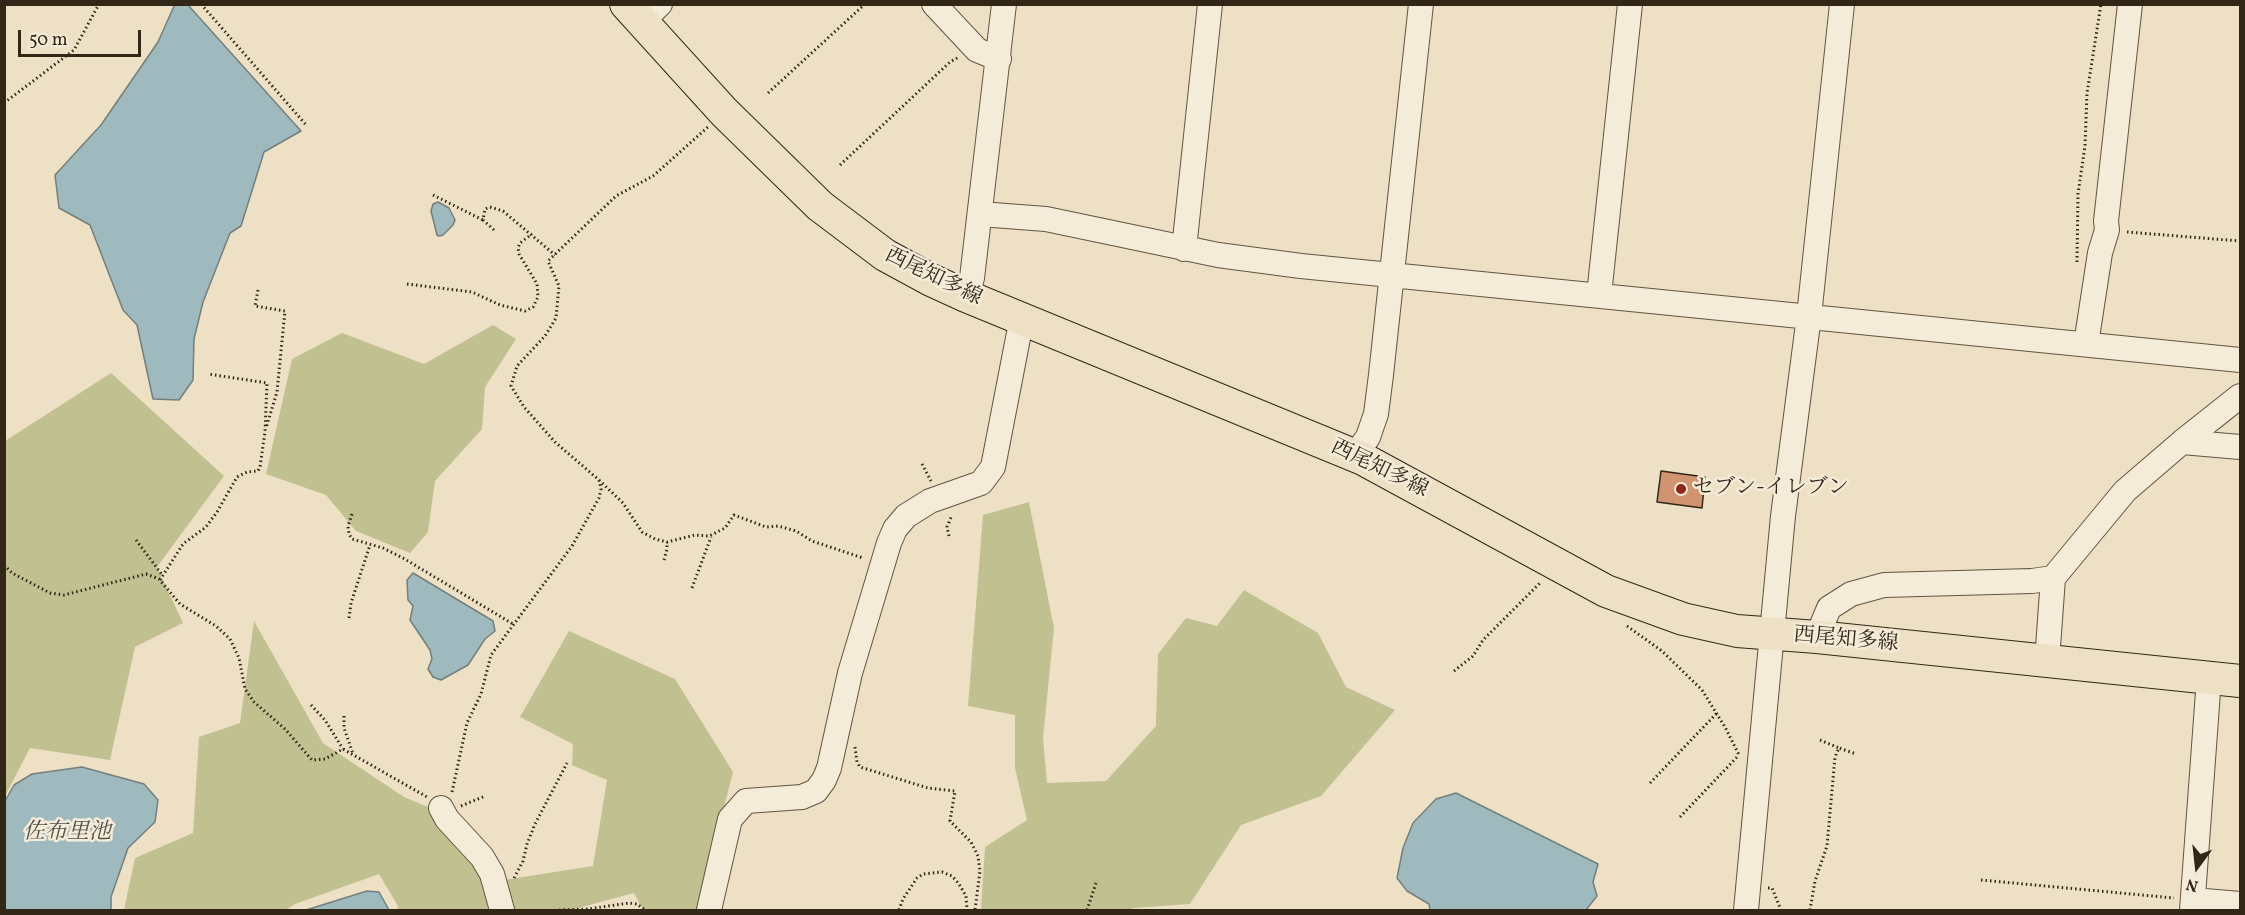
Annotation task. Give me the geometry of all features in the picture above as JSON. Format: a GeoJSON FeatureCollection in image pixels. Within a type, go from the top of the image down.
{"type":"FeatureCollection","features":[{"type":"Feature","properties":{"kind":"main road","name":"西尾知多線"},"geometry":{"type":"LineString","coordinates":[[643,10],[724,112],[820,206],[885,255],[966,296],[1363,459],[1606,591],[1683,619],[1737,631],[1817,637],[2241,681]]}},
{"type":"Feature","properties":{"kind":"street"},"geometry":{"type":"LineString","coordinates":[[934,4],[977,50],[999,59]]}},
{"type":"Feature","properties":{"kind":"street"},"geometry":{"type":"LineString","coordinates":[[966,296],[972,278],[1004,4]]}},
{"type":"Feature","properties":{"kind":"street"},"geometry":{"type":"LineString","coordinates":[[1184,249],[1210,4]]}},
{"type":"Feature","properties":{"kind":"street"},"geometry":{"type":"LineString","coordinates":[[1363,459],[1360,447],[1368,436],[1376,414],[1421,4]]}},
{"type":"Feature","properties":{"kind":"street"},"geometry":{"type":"LineString","coordinates":[[1599,295],[1630,4]]}},
{"type":"Feature","properties":{"kind":"street"},"geometry":{"type":"LineString","coordinates":[[1746,910],[1750,756],[1774,635],[1783,516],[1809,316],[1842,4]]}},
{"type":"Feature","properties":{"kind":"street"},"geometry":{"type":"LineString","coordinates":[[2086,344],[2100,253],[2108,230],[2106,221],[2130,4]]}},
{"type":"Feature","properties":{"kind":"street"},"geometry":{"type":"LineString","coordinates":[[980,213],[1046,219],[1184,249],[1300,266],[2241,360]]}},
{"type":"Feature","properties":{"kind":"street"},"geometry":{"type":"LineString","coordinates":[[709,910],[730,819],[746,801],[802,797],[816,790],[824,780],[829,768],[850,673],[895,529],[906,516],[930,501],[981,483],[993,467],[1019,333],[1025,319]]}},
{"type":"Feature","properties":{"kind":"street"},"geometry":{"type":"LineString","coordinates":[[2047,661],[2053,578],[2125,491],[2181,442],[2241,396]]}},
{"type":"Feature","properties":{"kind":"street"},"geometry":{"type":"LineString","coordinates":[[2181,442],[2241,447]]}},
{"type":"Feature","properties":{"kind":"street"},"geometry":{"type":"LineString","coordinates":[[1817,637],[1829,608],[1851,594],[1884,585],[2032,581],[2053,578]]}},
{"type":"Feature","properties":{"kind":"street"},"geometry":{"type":"LineString","coordinates":[[2209,678],[2193,905],[2241,904]]}},
{"type":"Feature","properties":{"kind":"street"},"geometry":{"type":"LineString","coordinates":[[442,809],[447,819],[482,857],[492,874],[501,903]]}},
{"type":"Feature","properties":{"kind":"path"},"geometry":{"type":"LineString","coordinates":[[5,100],[74,50],[99,4]]}},
{"type":"Feature","properties":{"kind":"path"},"geometry":{"type":"LineString","coordinates":[[201,4],[307,126]]}},
{"type":"Feature","properties":{"kind":"path"},"geometry":{"type":"LineString","coordinates":[[768,93],[865,4]]}},
{"type":"Feature","properties":{"kind":"path"},"geometry":{"type":"LineString","coordinates":[[2078,273],[2078,194],[2085,146],[2087,93],[2101,4]]}},
{"type":"Feature","properties":{"kind":"path"},"geometry":{"type":"LineString","coordinates":[[840,165],[950,62],[974,46]]}},
{"type":"Feature","properties":{"kind":"path"},"geometry":{"type":"LineString","coordinates":[[724,112],[653,176],[616,196],[548,261],[559,286],[556,318],[544,336],[517,366],[512,386],[524,407],[555,442],[605,483],[642,532],[667,542],[695,535],[711,536],[725,528],[734,515],[758,525],[778,526],[796,531],[812,541],[883,562]]}},
{"type":"Feature","properties":{"kind":"path"},"geometry":{"type":"LineString","coordinates":[[433,195],[483,220],[495,230]]}},
{"type":"Feature","properties":{"kind":"path"},"geometry":{"type":"LineString","coordinates":[[483,220],[485,209],[496,207],[555,255]]}},
{"type":"Feature","properties":{"kind":"path"},"geometry":{"type":"LineString","coordinates":[[2108,230],[2241,242]]}},
{"type":"Feature","properties":{"kind":"path"},"geometry":{"type":"LineString","coordinates":[[407,284],[472,292],[500,305],[525,311],[533,307],[538,297],[537,284],[519,254],[518,248],[520,243],[532,234]]}},
{"type":"Feature","properties":{"kind":"path"},"geometry":{"type":"LineString","coordinates":[[161,578],[183,544],[206,527],[218,512],[237,477],[258,471],[265,432],[277,392],[285,311],[255,306],[258,290]]}},
{"type":"Feature","properties":{"kind":"path"},"geometry":{"type":"LineString","coordinates":[[208,374],[267,383],[265,432]]}},
{"type":"Feature","properties":{"kind":"path"},"geometry":{"type":"LineString","coordinates":[[442,809],[452,792],[467,723],[481,694],[491,655],[572,546],[599,498],[601,489],[599,480]]}},
{"type":"Feature","properties":{"kind":"path"},"geometry":{"type":"LineString","coordinates":[[352,514],[348,534],[352,539],[383,548],[403,558],[513,624]]}},
{"type":"Feature","properties":{"kind":"path"},"geometry":{"type":"LineString","coordinates":[[692,588],[711,536]]}},
{"type":"Feature","properties":{"kind":"path"},"geometry":{"type":"LineString","coordinates":[[136,540],[180,604],[216,626],[230,639],[239,658],[245,689],[254,702],[285,729],[312,760],[325,759],[343,749]]}},
{"type":"Feature","properties":{"kind":"path"},"geometry":{"type":"LineString","coordinates":[[664,560],[668,549],[667,542]]}},
{"type":"Feature","properties":{"kind":"path"},"geometry":{"type":"LineString","coordinates":[[349,618],[351,603],[370,545]]}},
{"type":"Feature","properties":{"kind":"path"},"geometry":{"type":"LineString","coordinates":[[4,565],[12,573],[50,593],[64,595],[146,574],[161,578]]}},
{"type":"Feature","properties":{"kind":"path"},"geometry":{"type":"LineString","coordinates":[[1454,671],[1473,656],[1490,633],[1543,580]]}},
{"type":"Feature","properties":{"kind":"path"},"geometry":{"type":"LineString","coordinates":[[1620,622],[1636,630],[1687,674],[1702,690],[1717,714],[1750,756],[1680,817]]}},
{"type":"Feature","properties":{"kind":"path"},"geometry":{"type":"LineString","coordinates":[[311,705],[325,720],[343,749],[371,767],[420,792],[442,809]]}},
{"type":"Feature","properties":{"kind":"path"},"geometry":{"type":"LineString","coordinates":[[1650,783],[1717,714]]}},
{"type":"Feature","properties":{"kind":"path"},"geometry":{"type":"LineString","coordinates":[[344,716],[344,728],[353,755]]}},
{"type":"Feature","properties":{"kind":"path"},"geometry":{"type":"LineString","coordinates":[[838,730],[851,735],[860,767],[928,788],[955,791],[950,821],[971,842],[978,856],[980,871],[975,910]]}},
{"type":"Feature","properties":{"kind":"path"},"geometry":{"type":"LineString","coordinates":[[1820,741],[1856,754]]}},
{"type":"Feature","properties":{"kind":"path"},"geometry":{"type":"LineString","coordinates":[[1810,910],[1815,881],[1827,846],[1835,757],[1839,748]]}},
{"type":"Feature","properties":{"kind":"path"},"geometry":{"type":"LineString","coordinates":[[501,903],[523,861],[535,824],[567,763]]}},
{"type":"Feature","properties":{"kind":"path"},"geometry":{"type":"LineString","coordinates":[[442,809],[485,796]]}},
{"type":"Feature","properties":{"kind":"path"},"geometry":{"type":"LineString","coordinates":[[899,910],[916,878],[923,874],[942,872],[952,876],[959,884],[966,896],[967,910]]}},
{"type":"Feature","properties":{"kind":"path"},"geometry":{"type":"LineString","coordinates":[[1088,910],[1097,880]]}},
{"type":"Feature","properties":{"kind":"path"},"geometry":{"type":"LineString","coordinates":[[1981,880],[2193,905]]}},
{"type":"Feature","properties":{"kind":"path"},"geometry":{"type":"LineString","coordinates":[[559,910],[588,909],[629,903],[637,904],[645,910]]}},
{"type":"Feature","properties":{"kind":"green space"},"geometry":{"type":"Polygon","coordinates":[[[493,325],[516,339],[485,387],[482,429],[435,481],[428,532],[410,553],[356,531],[326,495],[266,474],[292,359],[342,333],[424,364],[493,325]]]}},
{"type":"Feature","properties":{"kind":"green space"},"geometry":{"type":"Polygon","coordinates":[[[111,373],[224,476],[157,567],[183,623],[135,647],[110,760],[30,748],[5,796],[5,441],[111,373]]]}},
{"type":"Feature","properties":{"kind":"green space"},"geometry":{"type":"Polygon","coordinates":[[[1029,502],[1054,628],[1043,738],[1047,783],[1106,781],[1156,726],[1158,654],[1186,618],[1217,626],[1244,590],[1318,633],[1346,687],[1395,710],[1321,796],[1241,825],[1190,904],[1128,910],[981,910],[985,847],[1027,820],[1015,768],[1015,715],[968,706],[983,515],[1029,502]]]}},
{"type":"Feature","properties":{"kind":"green space"},"geometry":{"type":"Polygon","coordinates":[[[254,621],[323,743],[404,797],[469,824],[504,880],[593,866],[607,780],[572,765],[573,744],[520,717],[569,631],[675,679],[733,772],[698,910],[643,910],[634,893],[571,910],[397,910],[398,906],[379,874],[295,904],[286,910],[124,910],[135,858],[193,833],[199,737],[240,723],[254,621]]]}},
{"type":"Feature","properties":{"kind":"water"},"geometry":{"type":"Polygon","coordinates":[[[175,4],[188,5],[301,131],[264,152],[241,226],[230,233],[203,302],[194,339],[193,380],[179,400],[153,399],[137,325],[123,310],[90,225],[59,208],[55,175],[101,125],[158,42],[175,4]]]}},
{"type":"Feature","properties":{"kind":"water"},"geometry":{"type":"Polygon","coordinates":[[[438,202],[449,208],[455,220],[443,235],[439,236],[431,211],[433,204],[438,202]]]}},
{"type":"Feature","properties":{"kind":"water"},"geometry":{"type":"Polygon","coordinates":[[[413,573],[493,621],[495,631],[485,639],[468,665],[441,680],[433,677],[428,669],[432,659],[430,650],[410,620],[413,606],[408,600],[407,580],[413,573]]]}},
{"type":"Feature","properties":{"kind":"water","name":"佐布里池"},"geometry":{"type":"Polygon","coordinates":[[[82,767],[144,784],[158,800],[155,822],[128,848],[111,897],[111,910],[5,910],[5,801],[14,785],[32,774],[82,767]]]}},
{"type":"Feature","properties":{"kind":"water"},"geometry":{"type":"Polygon","coordinates":[[[1456,793],[1598,864],[1593,882],[1597,896],[1586,910],[1430,910],[1429,904],[1407,891],[1397,878],[1403,848],[1413,823],[1436,799],[1456,793]]]}},
{"type":"Feature","properties":{"kind":"water"},"geometry":{"type":"Polygon","coordinates":[[[367,891],[379,892],[389,910],[306,910],[367,891]]]}},
{"type":"Feature","properties":{"kind":"building","name":"セブン-イレブン"},"geometry":{"type":"Polygon","coordinates":[[[1661,471],[1705,477],[1702,508],[1657,502],[1661,471]]]}},
{"type":"Feature","properties":{"kind":"place","name":"セブン-イレブン"},"geometry":{"type":"Point","coordinates":[1681,489]}}]}
